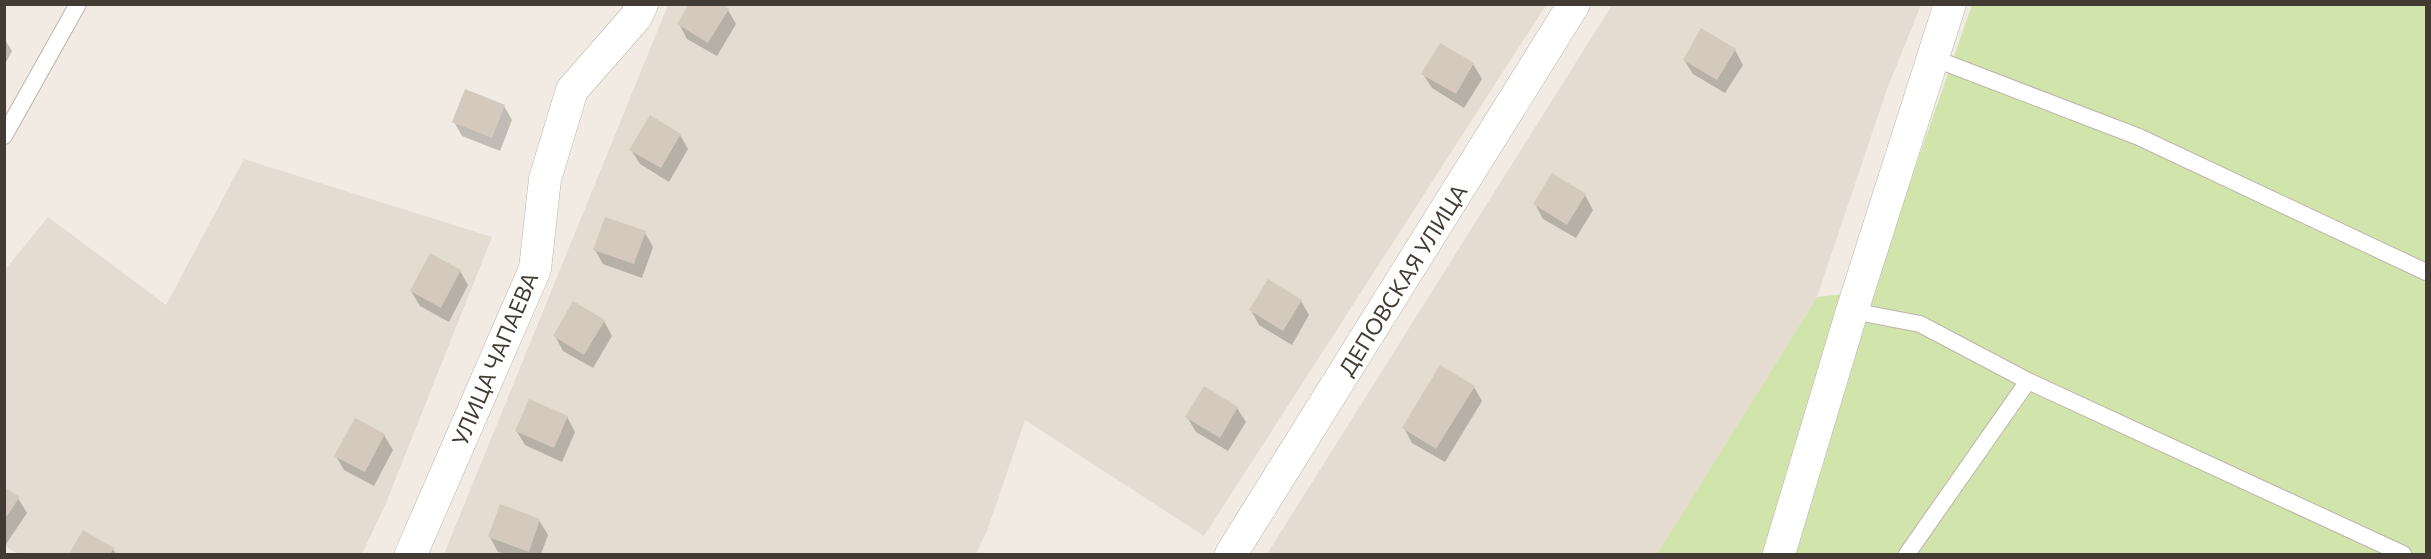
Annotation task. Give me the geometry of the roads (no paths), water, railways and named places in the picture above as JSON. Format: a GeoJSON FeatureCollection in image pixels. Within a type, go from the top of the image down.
{"type":"FeatureCollection","features":[{"type":"Feature","properties":{"kind":"street","name":"УЛИЦА ЧАПАЕВА"},"geometry":{"type":"LineString","coordinates":[[411,555],[536,269],[544,179],[572,90],[636,18],[642,4]]}},
{"type":"Feature","properties":{"kind":"street","name":"ДЕПОВСКАЯ УЛИЦА"},"geometry":{"type":"LineString","coordinates":[[1231,555],[1574,4]]}},
{"type":"Feature","properties":{"kind":"street"},"geometry":{"type":"LineString","coordinates":[[1779,555],[1852,311],[1950,4]]}},
{"type":"Feature","properties":{"kind":"lane"},"geometry":{"type":"LineString","coordinates":[[4,136],[78,4]]}},
{"type":"Feature","properties":{"kind":"lane"},"geometry":{"type":"LineString","coordinates":[[1933,58],[2139,137],[2427,272]]}},
{"type":"Feature","properties":{"kind":"lane"},"geometry":{"type":"LineString","coordinates":[[1852,311],[1920,324],[2028,381],[2403,555]]}},
{"type":"Feature","properties":{"kind":"lane"},"geometry":{"type":"LineString","coordinates":[[1907,555],[2028,381]]}}]}
